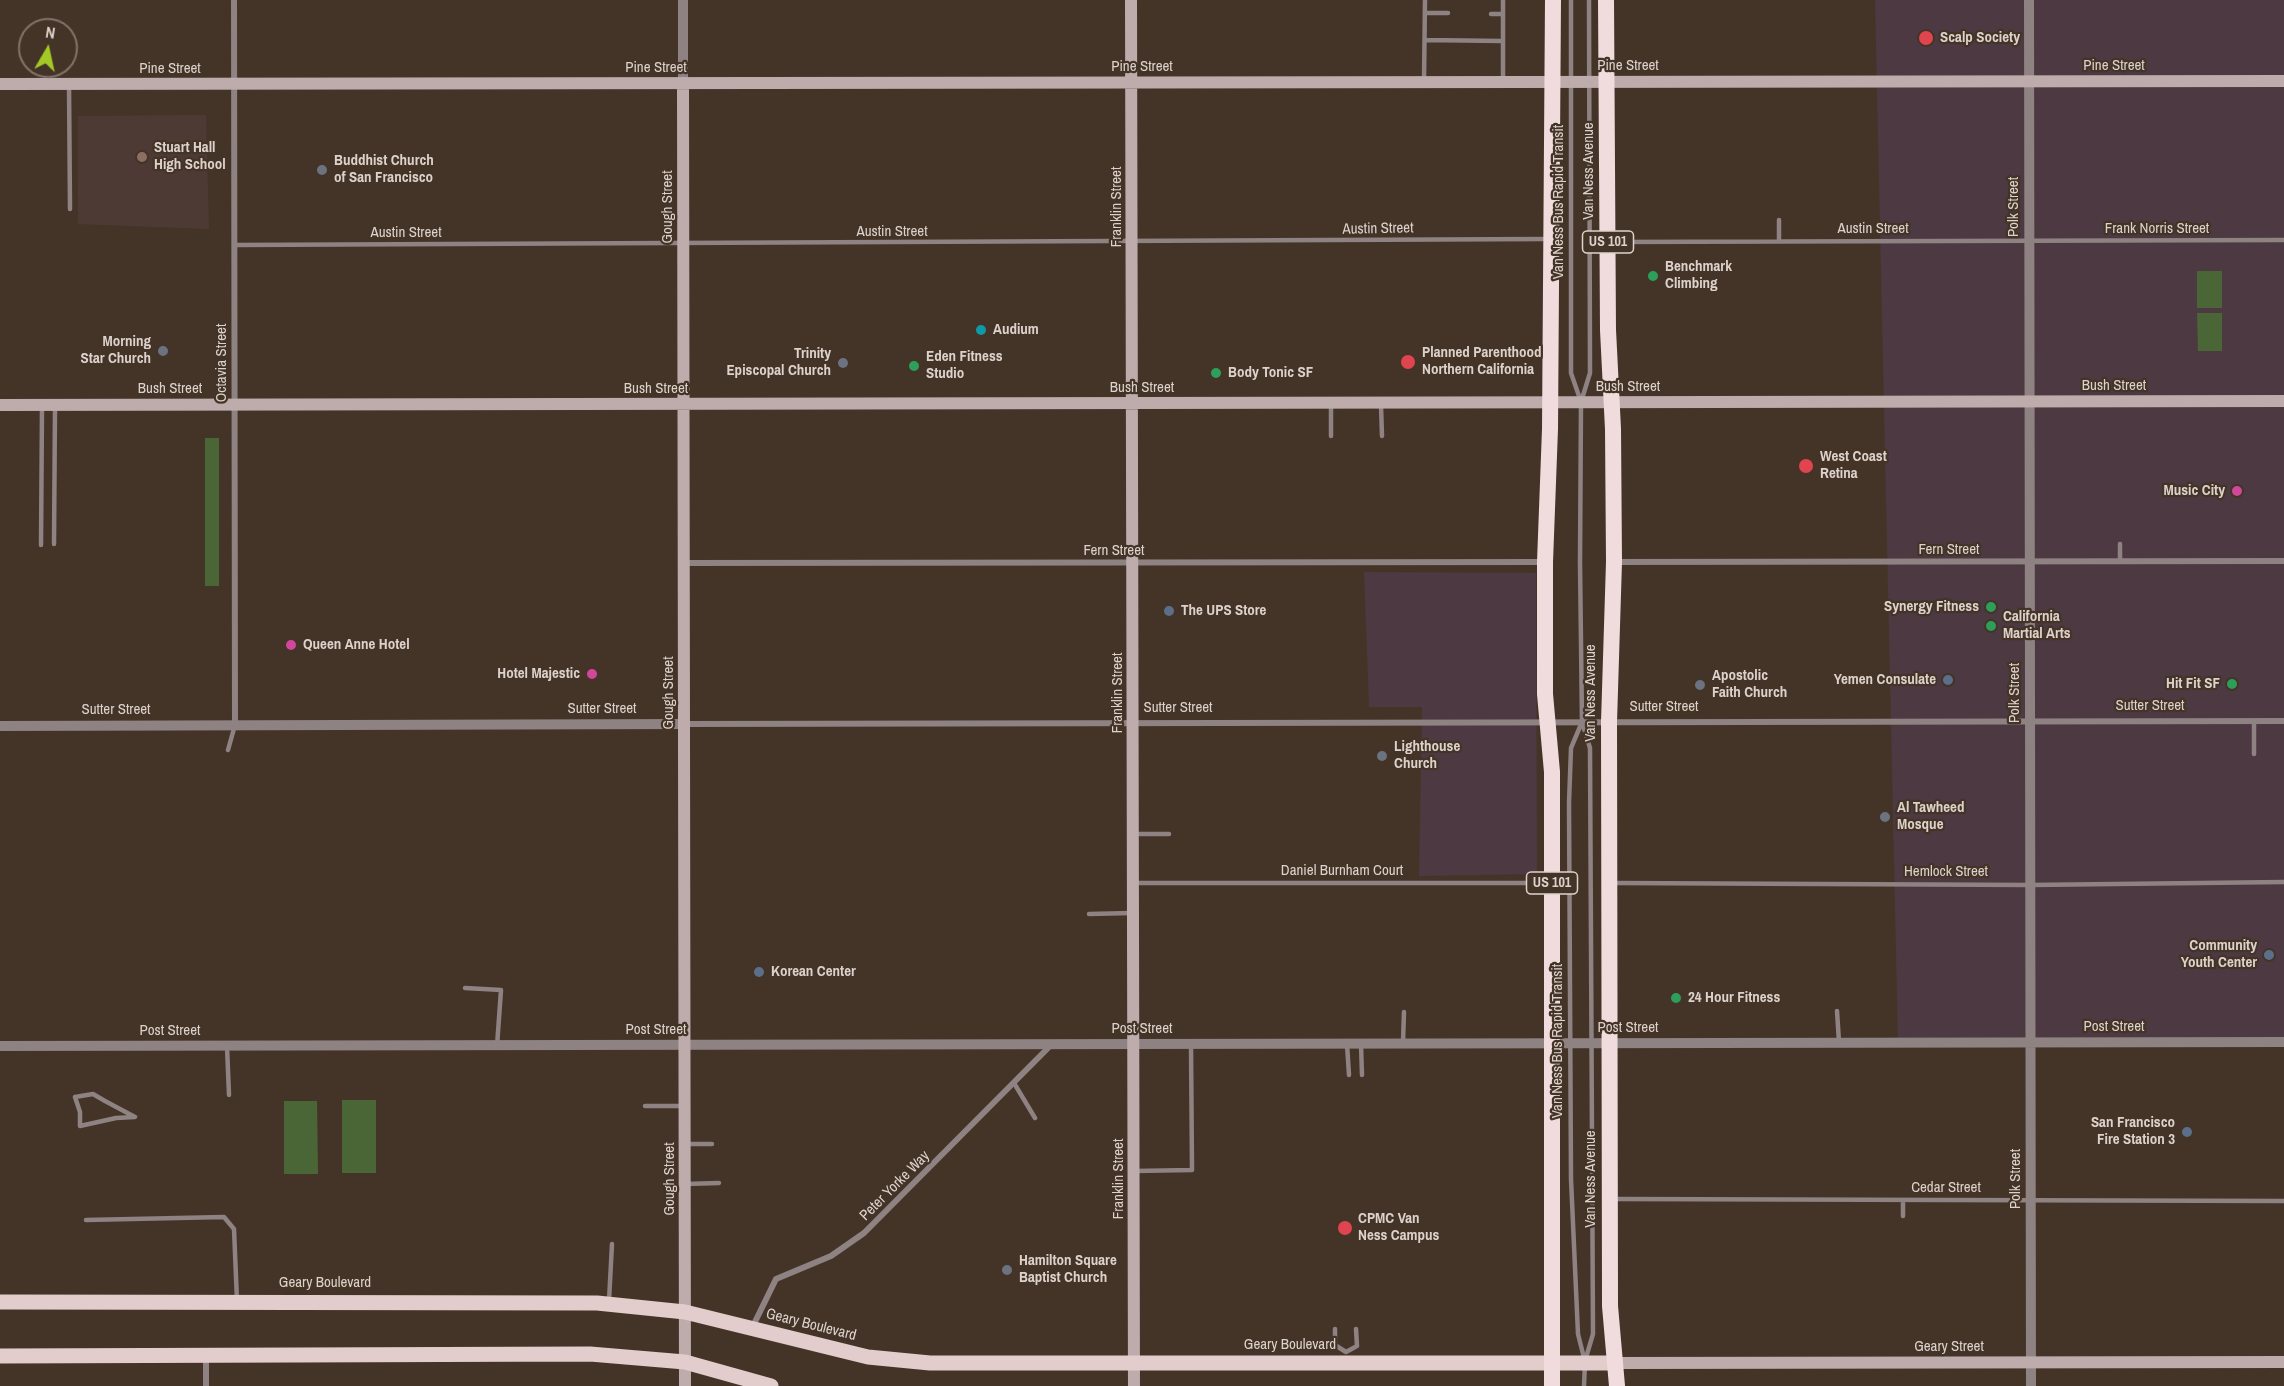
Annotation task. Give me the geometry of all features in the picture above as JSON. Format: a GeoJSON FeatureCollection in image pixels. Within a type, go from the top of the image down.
{"type":"FeatureCollection","features":[{"type":"Feature","properties":{"kind":"highway","name":"US 101"},"geometry":{"type":"LineString","coordinates":[[1551,1386],[1552,772],[1545,694],[1545,562],[1549,503],[1553,0]]}},
{"type":"Feature","properties":{"kind":"highway","name":"Van Ness Avenue"},"geometry":{"type":"LineString","coordinates":[[1606,0],[1614,562],[1609,722],[1609,1199],[1610,1306],[1617,1386]]}},
{"type":"Feature","properties":{"kind":"main road","name":"Franklin Street"},"geometry":{"type":"LineString","coordinates":[[1131,0],[1134,1386]]}},
{"type":"Feature","properties":{"kind":"main road","name":"Pine Street"},"geometry":{"type":"LineString","coordinates":[[0,84],[2284,81]]}},
{"type":"Feature","properties":{"kind":"main road","name":"Gough Street"},"geometry":{"type":"LineString","coordinates":[[683,83],[686,1386]]}},
{"type":"Feature","properties":{"kind":"main road","name":"Bush Street"},"geometry":{"type":"LineString","coordinates":[[0,405],[2284,401]]}},
{"type":"Feature","properties":{"kind":"main road","name":"Geary Boulevard"},"geometry":{"type":"LineString","coordinates":[[0,1302],[533,1301],[609,1304],[685,1312],[836,1350],[899,1361],[1134,1364],[1346,1357],[1615,1363]]}},
{"type":"Feature","properties":{"kind":"main road"},"geometry":{"type":"LineString","coordinates":[[0,1356],[567,1353],[624,1355],[686,1362],[771,1386]]}},
{"type":"Feature","properties":{"kind":"main road","name":"Geary Street"},"geometry":{"type":"LineString","coordinates":[[1615,1363],[2284,1362]]}},
{"type":"Feature","properties":{"kind":"street","name":"Octavia Street"},"geometry":{"type":"LineString","coordinates":[[234,0],[235,725]]}},
{"type":"Feature","properties":{"kind":"street","name":"Gough Street"},"geometry":{"type":"LineString","coordinates":[[683,0],[683,83]]}},
{"type":"Feature","properties":{"kind":"street","name":"Polk Street"},"geometry":{"type":"LineString","coordinates":[[2029,0],[2031,1386]]}},
{"type":"Feature","properties":{"kind":"street","name":"Fern Street"},"geometry":{"type":"LineString","coordinates":[[1614,562],[2284,561]]}},
{"type":"Feature","properties":{"kind":"street","name":"Fern Street"},"geometry":{"type":"LineString","coordinates":[[684,563],[1545,562]]}},
{"type":"Feature","properties":{"kind":"street","name":"Sutter Street"},"geometry":{"type":"LineString","coordinates":[[0,726],[2284,721]]}},
{"type":"Feature","properties":{"kind":"street","name":"Post Street"},"geometry":{"type":"LineString","coordinates":[[0,1046],[2284,1042]]}},
{"type":"Feature","properties":{"kind":"street","name":"Peter Yorke Way"},"geometry":{"type":"LineString","coordinates":[[752,1328],[776,1279],[831,1256],[864,1233],[1052,1044]]}},
{"type":"Feature","properties":{"kind":"street"},"geometry":{"type":"LineString","coordinates":[[206,1354],[206,1386]]}},
{"type":"Feature","properties":{"kind":"lane"},"geometry":{"type":"LineString","coordinates":[[1424,82],[1425,0]]}},
{"type":"Feature","properties":{"kind":"lane"},"geometry":{"type":"LineString","coordinates":[[1503,0],[1503,82]]}},
{"type":"Feature","properties":{"kind":"lane","name":"Van Ness Bus Rapid Transit"},"geometry":{"type":"LineString","coordinates":[[1571,0],[1571,373],[1581,402]]}},
{"type":"Feature","properties":{"kind":"lane","name":"Van Ness Bus Rapid Transit"},"geometry":{"type":"LineString","coordinates":[[1584,1386],[1585,1362],[1593,1334],[1590,748],[1582,722],[1581,402],[1590,373],[1589,0]]}},
{"type":"Feature","properties":{"kind":"lane"},"geometry":{"type":"LineString","coordinates":[[1425,13],[1448,14]]}},
{"type":"Feature","properties":{"kind":"lane"},"geometry":{"type":"LineString","coordinates":[[1491,14],[1503,14]]}},
{"type":"Feature","properties":{"kind":"lane"},"geometry":{"type":"LineString","coordinates":[[1425,40],[1502,41]]}},
{"type":"Feature","properties":{"kind":"lane"},"geometry":{"type":"LineString","coordinates":[[69,84],[70,209]]}},
{"type":"Feature","properties":{"kind":"lane"},"geometry":{"type":"LineString","coordinates":[[1779,220],[1779,242]]}},
{"type":"Feature","properties":{"kind":"lane","name":"Austin Street"},"geometry":{"type":"LineString","coordinates":[[234,245],[1132,243],[1550,239]]}},
{"type":"Feature","properties":{"kind":"lane","name":"Frank Norris Street"},"geometry":{"type":"LineString","coordinates":[[2029,241],[2284,240]]}},
{"type":"Feature","properties":{"kind":"lane","name":"Austin Street"},"geometry":{"type":"LineString","coordinates":[[1608,242],[2029,241]]}},
{"type":"Feature","properties":{"kind":"lane"},"geometry":{"type":"LineString","coordinates":[[1331,403],[1331,436]]}},
{"type":"Feature","properties":{"kind":"lane"},"geometry":{"type":"LineString","coordinates":[[1381,403],[1382,436]]}},
{"type":"Feature","properties":{"kind":"lane"},"geometry":{"type":"LineString","coordinates":[[41,545],[42,404]]}},
{"type":"Feature","properties":{"kind":"lane"},"geometry":{"type":"LineString","coordinates":[[54,544],[55,404]]}},
{"type":"Feature","properties":{"kind":"lane"},"geometry":{"type":"LineString","coordinates":[[2120,544],[2120,561]]}},
{"type":"Feature","properties":{"kind":"lane"},"geometry":{"type":"LineString","coordinates":[[2254,721],[2254,754]]}},
{"type":"Feature","properties":{"kind":"lane","name":"Van Ness Bus Rapid Transit"},"geometry":{"type":"LineString","coordinates":[[1582,722],[1571,748],[1569,803],[1570,1043],[1571,1179],[1577,1323],[1585,1362]]}},
{"type":"Feature","properties":{"kind":"lane"},"geometry":{"type":"LineString","coordinates":[[228,750],[235,725]]}},
{"type":"Feature","properties":{"kind":"lane"},"geometry":{"type":"LineString","coordinates":[[1133,834],[1169,834]]}},
{"type":"Feature","properties":{"kind":"lane","name":"Hemlock Street"},"geometry":{"type":"LineString","coordinates":[[1608,883],[2030,885],[2284,882]]}},
{"type":"Feature","properties":{"kind":"lane","name":"Daniel Burnham Court"},"geometry":{"type":"LineString","coordinates":[[1133,884],[1552,883]]}},
{"type":"Feature","properties":{"kind":"lane"},"geometry":{"type":"LineString","coordinates":[[1089,914],[1133,913]]}},
{"type":"Feature","properties":{"kind":"lane"},"geometry":{"type":"LineString","coordinates":[[465,988],[501,990],[497,1046]]}},
{"type":"Feature","properties":{"kind":"lane"},"geometry":{"type":"LineString","coordinates":[[1837,1011],[1839,1042]]}},
{"type":"Feature","properties":{"kind":"lane"},"geometry":{"type":"LineString","coordinates":[[1403,1044],[1404,1012]]}},
{"type":"Feature","properties":{"kind":"lane"},"geometry":{"type":"LineString","coordinates":[[1134,1171],[1192,1170],[1191,1044]]}},
{"type":"Feature","properties":{"kind":"lane"},"geometry":{"type":"LineString","coordinates":[[1347,1044],[1349,1075]]}},
{"type":"Feature","properties":{"kind":"lane"},"geometry":{"type":"LineString","coordinates":[[1361,1044],[1362,1075]]}},
{"type":"Feature","properties":{"kind":"lane"},"geometry":{"type":"LineString","coordinates":[[227,1046],[229,1095]]}},
{"type":"Feature","properties":{"kind":"lane"},"geometry":{"type":"LineString","coordinates":[[1014,1083],[1035,1118]]}},
{"type":"Feature","properties":{"kind":"lane"},"geometry":{"type":"LineString","coordinates":[[93,1094],[135,1117],[116,1118],[80,1126],[80,1112],[75,1097],[93,1094]]}},
{"type":"Feature","properties":{"kind":"lane"},"geometry":{"type":"LineString","coordinates":[[645,1106],[685,1106]]}},
{"type":"Feature","properties":{"kind":"lane"},"geometry":{"type":"LineString","coordinates":[[685,1144],[712,1144]]}},
{"type":"Feature","properties":{"kind":"lane"},"geometry":{"type":"LineString","coordinates":[[685,1184],[719,1183]]}},
{"type":"Feature","properties":{"kind":"lane","name":"Cedar Street"},"geometry":{"type":"LineString","coordinates":[[1609,1199],[2284,1201]]}},
{"type":"Feature","properties":{"kind":"lane"},"geometry":{"type":"LineString","coordinates":[[1903,1200],[1903,1216]]}},
{"type":"Feature","properties":{"kind":"lane"},"geometry":{"type":"LineString","coordinates":[[86,1220],[224,1217],[234,1228],[237,1301]]}},
{"type":"Feature","properties":{"kind":"lane"},"geometry":{"type":"LineString","coordinates":[[609,1304],[612,1244]]}},
{"type":"Feature","properties":{"kind":"lane"},"geometry":{"type":"LineString","coordinates":[[1335,1329],[1335,1345],[1346,1357],[1357,1346],[1356,1329]]}},
{"type":"Feature","properties":{"kind":"shaded area"},"geometry":{"type":"Polygon","coordinates":[[[1875,0],[2284,0],[2284,1042],[1898,1043],[1875,0]]]}},
{"type":"Feature","properties":{"kind":"shaded area","name":"Stuart Hall High School"},"geometry":{"type":"Polygon","coordinates":[[[206,115],[209,229],[78,224],[78,116],[206,115]]]}},
{"type":"Feature","properties":{"kind":"shaded area"},"geometry":{"type":"Polygon","coordinates":[[[1364,572],[1536,573],[1537,874],[1419,876],[1422,707],[1369,707],[1364,572]]]}},
{"type":"Feature","properties":{"kind":"green space"},"geometry":{"type":"Polygon","coordinates":[[[2197,271],[2222,271],[2222,308],[2197,308],[2197,271]]]}},
{"type":"Feature","properties":{"kind":"green space"},"geometry":{"type":"Polygon","coordinates":[[[2197,313],[2222,313],[2222,351],[2198,351],[2197,313]]]}},
{"type":"Feature","properties":{"kind":"green space"},"geometry":{"type":"Polygon","coordinates":[[[205,438],[219,438],[219,586],[205,586],[205,438]]]}},
{"type":"Feature","properties":{"kind":"green space"},"geometry":{"type":"Polygon","coordinates":[[[342,1100],[376,1100],[376,1173],[342,1173],[342,1100]]]}},
{"type":"Feature","properties":{"kind":"green space"},"geometry":{"type":"Polygon","coordinates":[[[284,1101],[317,1101],[318,1174],[284,1174],[284,1101]]]}},
{"type":"Feature","properties":{"kind":"place","name":"Scalp Society"},"geometry":{"type":"Point","coordinates":[1926,38]}},
{"type":"Feature","properties":{"kind":"place","name":"Stuart Hall High School"},"geometry":{"type":"Point","coordinates":[142,157]}},
{"type":"Feature","properties":{"kind":"place","name":"Buddhist Church of San Francisco"},"geometry":{"type":"Point","coordinates":[322,170]}},
{"type":"Feature","properties":{"kind":"place","name":"Benchmark Climbing"},"geometry":{"type":"Point","coordinates":[1653,276]}},
{"type":"Feature","properties":{"kind":"place","name":"Audium"},"geometry":{"type":"Point","coordinates":[981,330]}},
{"type":"Feature","properties":{"kind":"place","name":"Morning Star Church"},"geometry":{"type":"Point","coordinates":[163,351]}},
{"type":"Feature","properties":{"kind":"place","name":"Planned Parenthood Northern California"},"geometry":{"type":"Point","coordinates":[1408,362]}},
{"type":"Feature","properties":{"kind":"place","name":"Trinity Episcopal Church"},"geometry":{"type":"Point","coordinates":[843,363]}},
{"type":"Feature","properties":{"kind":"place","name":"Eden Fitness Studio"},"geometry":{"type":"Point","coordinates":[914,366]}},
{"type":"Feature","properties":{"kind":"place","name":"Body Tonic SF"},"geometry":{"type":"Point","coordinates":[1216,373]}},
{"type":"Feature","properties":{"kind":"place","name":"West Coast Retina"},"geometry":{"type":"Point","coordinates":[1806,466]}},
{"type":"Feature","properties":{"kind":"place","name":"Music City"},"geometry":{"type":"Point","coordinates":[2237,491]}},
{"type":"Feature","properties":{"kind":"place","name":"Synergy Fitness"},"geometry":{"type":"Point","coordinates":[1991,607]}},
{"type":"Feature","properties":{"kind":"place","name":"The UPS Store"},"geometry":{"type":"Point","coordinates":[1169,611]}},
{"type":"Feature","properties":{"kind":"place","name":"California Martial Arts"},"geometry":{"type":"Point","coordinates":[1991,626]}},
{"type":"Feature","properties":{"kind":"place","name":"Queen Anne Hotel"},"geometry":{"type":"Point","coordinates":[291,645]}},
{"type":"Feature","properties":{"kind":"place","name":"Hotel Majestic"},"geometry":{"type":"Point","coordinates":[592,674]}},
{"type":"Feature","properties":{"kind":"place","name":"Yemen Consulate"},"geometry":{"type":"Point","coordinates":[1948,680]}},
{"type":"Feature","properties":{"kind":"place","name":"Hit Fit SF"},"geometry":{"type":"Point","coordinates":[2232,684]}},
{"type":"Feature","properties":{"kind":"place","name":"Apostolic Faith Church"},"geometry":{"type":"Point","coordinates":[1700,685]}},
{"type":"Feature","properties":{"kind":"place","name":"Lighthouse Church"},"geometry":{"type":"Point","coordinates":[1382,756]}},
{"type":"Feature","properties":{"kind":"place","name":"Al Tawheed Mosque"},"geometry":{"type":"Point","coordinates":[1885,817]}},
{"type":"Feature","properties":{"kind":"place","name":"Community Youth Center"},"geometry":{"type":"Point","coordinates":[2269,955]}},
{"type":"Feature","properties":{"kind":"place","name":"Korean Center"},"geometry":{"type":"Point","coordinates":[759,972]}},
{"type":"Feature","properties":{"kind":"place","name":"24 Hour Fitness"},"geometry":{"type":"Point","coordinates":[1676,998]}},
{"type":"Feature","properties":{"kind":"place","name":"San Francisco Fire Station 3"},"geometry":{"type":"Point","coordinates":[2187,1132]}},
{"type":"Feature","properties":{"kind":"place","name":"CPMC Van Ness Campus"},"geometry":{"type":"Point","coordinates":[1345,1228]}},
{"type":"Feature","properties":{"kind":"place","name":"Hamilton Square Baptist Church"},"geometry":{"type":"Point","coordinates":[1007,1270]}}]}
